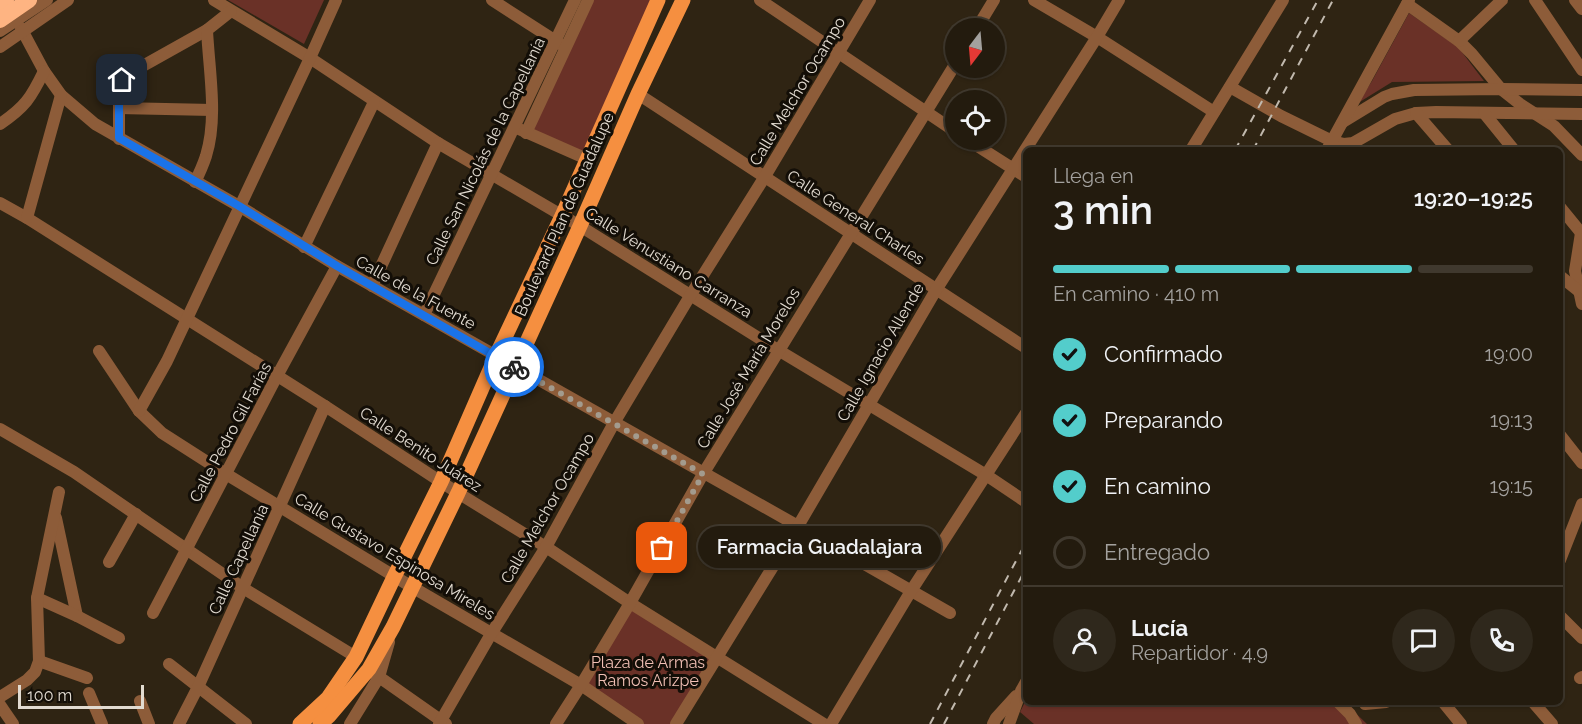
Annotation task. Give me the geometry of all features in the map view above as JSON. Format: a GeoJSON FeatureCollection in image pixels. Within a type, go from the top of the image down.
{"type":"FeatureCollection","features":[{"type":"Feature","properties":{"kind":"highway"},"geometry":{"type":"LineString","coordinates":[[0,4],[6,0]]}},
{"type":"Feature","properties":{"kind":"highway"},"geometry":{"type":"LineString","coordinates":[[0,20],[29,0]]}},
{"type":"Feature","properties":{"kind":"main road","name":"Boulevard Plan de Guadalupe"},"geometry":{"type":"LineString","coordinates":[[300,724],[328,698],[356,657],[441,482],[658,0]]}},
{"type":"Feature","properties":{"kind":"main road","name":"Boulevard Plan de Guadalupe"},"geometry":{"type":"LineString","coordinates":[[320,724],[374,673],[393,627],[458,493],[638,94],[683,0]]}},
{"type":"Feature","properties":{"kind":"street"},"geometry":{"type":"LineString","coordinates":[[0,32],[47,0]]}},
{"type":"Feature","properties":{"kind":"street"},"geometry":{"type":"LineString","coordinates":[[0,46],[68,0]]}},
{"type":"Feature","properties":{"kind":"street","name":"Calle Venustiano Carranza"},"geometry":{"type":"LineString","coordinates":[[214,0],[310,58],[438,143],[580,226],[690,296],[1023,499]]}},
{"type":"Feature","properties":{"kind":"street"},"geometry":{"type":"LineString","coordinates":[[139,411],[155,385],[336,0]]}},
{"type":"Feature","properties":{"kind":"street","name":"Calle San Nicolás de la Capellanía"},"geometry":{"type":"LineString","coordinates":[[424,315],[491,173],[521,130],[577,6],[588,0]]}},
{"type":"Feature","properties":{"kind":"street"},"geometry":{"type":"LineString","coordinates":[[760,0],[945,125]]}},
{"type":"Feature","properties":{"kind":"street","name":"Calle Melchor Ocampo"},"geometry":{"type":"LineString","coordinates":[[442,723],[492,634],[546,547],[614,423],[690,296],[765,178],[870,0]]}},
{"type":"Feature","properties":{"kind":"street"},"geometry":{"type":"LineString","coordinates":[[983,18],[994,0]]}},
{"type":"Feature","properties":{"kind":"street"},"geometry":{"type":"LineString","coordinates":[[1034,0],[1097,37],[1214,112]]}},
{"type":"Feature","properties":{"kind":"street","name":"Calle Ignacio Allende"},"geometry":{"type":"LineString","coordinates":[[1027,147],[1119,0]]}},
{"type":"Feature","properties":{"kind":"street"},"geometry":{"type":"LineString","coordinates":[[1193,147],[1283,0]]}},
{"type":"Feature","properties":{"kind":"street"},"geometry":{"type":"LineString","coordinates":[[1459,41],[1502,0]]}},
{"type":"Feature","properties":{"kind":"street"},"geometry":{"type":"LineString","coordinates":[[1535,0],[1582,70]]}},
{"type":"Feature","properties":{"kind":"street"},"geometry":{"type":"LineString","coordinates":[[1575,0],[1582,9]]}},
{"type":"Feature","properties":{"kind":"street"},"geometry":{"type":"LineString","coordinates":[[497,2],[560,44]]}},
{"type":"Feature","properties":{"kind":"street"},"geometry":{"type":"LineString","coordinates":[[1331,146],[1408,2],[1459,41],[1501,89],[1554,126],[1581,153]]}},
{"type":"Feature","properties":{"kind":"street"},"geometry":{"type":"LineString","coordinates":[[119,138],[120,83],[126,77],[207,30],[231,11]]}},
{"type":"Feature","properties":{"kind":"street","name":"Calle de la Fuente"},"geometry":{"type":"LineString","coordinates":[[22,30],[44,71],[61,95],[95,124],[239,206],[337,266],[950,613]]}},
{"type":"Feature","properties":{"kind":"street"},"geometry":{"type":"LineString","coordinates":[[195,182],[210,138],[212,110],[207,30]]}},
{"type":"Feature","properties":{"kind":"street"},"geometry":{"type":"LineString","coordinates":[[0,124],[16,113],[32,96],[44,71]]}},
{"type":"Feature","properties":{"kind":"street","name":"Calle José María Morelos"},"geometry":{"type":"LineString","coordinates":[[556,724],[630,603],[703,474],[947,78]]}},
{"type":"Feature","properties":{"kind":"street"},"geometry":{"type":"LineString","coordinates":[[1230,87],[1331,146],[1353,143],[1395,119],[1416,113],[1582,114]]}},
{"type":"Feature","properties":{"kind":"street"},"geometry":{"type":"LineString","coordinates":[[1343,122],[1373,102],[1392,94],[1427,89],[1582,90]]}},
{"type":"Feature","properties":{"kind":"street","name":"Calle General Charles"},"geometry":{"type":"LineString","coordinates":[[638,94],[1023,346]]}},
{"type":"Feature","properties":{"kind":"street"},"geometry":{"type":"LineString","coordinates":[[27,218],[61,95]]}},
{"type":"Feature","properties":{"kind":"street"},"geometry":{"type":"LineString","coordinates":[[304,247],[374,102]]}},
{"type":"Feature","properties":{"kind":"street"},"geometry":{"type":"LineString","coordinates":[[119,108],[212,110]]}},
{"type":"Feature","properties":{"kind":"street"},"geometry":{"type":"LineString","coordinates":[[1416,113],[1445,147]]}},
{"type":"Feature","properties":{"kind":"street"},"geometry":{"type":"LineString","coordinates":[[1484,113],[1512,147]]}},
{"type":"Feature","properties":{"kind":"street"},"geometry":{"type":"LineString","coordinates":[[521,130],[587,159]]}},
{"type":"Feature","properties":{"kind":"street"},"geometry":{"type":"LineString","coordinates":[[372,286],[438,143]]}},
{"type":"Feature","properties":{"kind":"street"},"geometry":{"type":"LineString","coordinates":[[984,150],[1023,175]]}},
{"type":"Feature","properties":{"kind":"street","name":"Calle Ignacio Allende"},"geometry":{"type":"LineString","coordinates":[[676,724],[798,526],[936,290],[1023,153]]}},
{"type":"Feature","properties":{"kind":"street","name":"Calle Benito Juárez"},"geometry":{"type":"LineString","coordinates":[[0,203],[325,406],[630,603],[824,724]]}},
{"type":"Feature","properties":{"kind":"street"},"geometry":{"type":"LineString","coordinates":[[1563,211],[1582,234],[1575,271],[1581,298]]}},
{"type":"Feature","properties":{"kind":"street","name":"Calle Pedro Gil Farías"},"geometry":{"type":"LineString","coordinates":[[153,613],[337,266]]}},
{"type":"Feature","properties":{"kind":"street"},"geometry":{"type":"LineString","coordinates":[[1563,279],[1581,298]]}},
{"type":"Feature","properties":{"kind":"street","name":"Calle Gustavo Espinosa Mireles"},"geometry":{"type":"LineString","coordinates":[[99,351],[139,411],[162,433],[412,587],[581,685],[638,724]]}},
{"type":"Feature","properties":{"kind":"street","name":"Calle Capellanía"},"geometry":{"type":"LineString","coordinates":[[179,724],[281,507],[325,406]]}},
{"type":"Feature","properties":{"kind":"street"},"geometry":{"type":"LineString","coordinates":[[831,724],[1023,417]]}},
{"type":"Feature","properties":{"kind":"street"},"geometry":{"type":"LineString","coordinates":[[0,429],[74,472],[243,588],[356,657]]}},
{"type":"Feature","properties":{"kind":"street"},"geometry":{"type":"LineString","coordinates":[[1563,439],[1582,463]]}},
{"type":"Feature","properties":{"kind":"street"},"geometry":{"type":"LineString","coordinates":[[0,697],[27,680],[35,672],[39,661],[38,598],[59,492]]}},
{"type":"Feature","properties":{"kind":"street"},"geometry":{"type":"LineString","coordinates":[[1563,552],[1582,504]]}},
{"type":"Feature","properties":{"kind":"street"},"geometry":{"type":"LineString","coordinates":[[55,511],[78,616]]}},
{"type":"Feature","properties":{"kind":"street"},"geometry":{"type":"LineString","coordinates":[[109,562],[136,514]]}},
{"type":"Feature","properties":{"kind":"street"},"geometry":{"type":"LineString","coordinates":[[38,598],[119,638]]}},
{"type":"Feature","properties":{"kind":"street"},"geometry":{"type":"LineString","coordinates":[[1563,619],[1582,638]]}},
{"type":"Feature","properties":{"kind":"street"},"geometry":{"type":"LineString","coordinates":[[39,661],[87,678]]}},
{"type":"Feature","properties":{"kind":"street"},"geometry":{"type":"LineString","coordinates":[[169,664],[246,724]]}},
{"type":"Feature","properties":{"kind":"street"},"geometry":{"type":"LineString","coordinates":[[350,724],[374,673],[442,723]]}},
{"type":"Feature","properties":{"kind":"street"},"geometry":{"type":"LineString","coordinates":[[993,724],[1023,686]]}},
{"type":"Feature","properties":{"kind":"street"},"geometry":{"type":"LineString","coordinates":[[1009,724],[1023,686]]}},
{"type":"Feature","properties":{"kind":"street"},"geometry":{"type":"LineString","coordinates":[[89,693],[102,724]]}},
{"type":"Feature","properties":{"kind":"street"},"geometry":{"type":"LineString","coordinates":[[140,701],[149,724]]}},
{"type":"Feature","properties":{"kind":"street"},"geometry":{"type":"LineString","coordinates":[[0,705],[13,724]]}},
{"type":"Feature","properties":{"kind":"street"},"geometry":{"type":"LineString","coordinates":[[1341,705],[1353,719],[1364,705]]}},
{"type":"Feature","properties":{"kind":"street"},"geometry":{"type":"LineString","coordinates":[[1445,705],[1461,724]]}},
{"type":"Feature","properties":{"kind":"street"},"geometry":{"type":"LineString","coordinates":[[1536,705],[1552,724]]}},
{"type":"Feature","properties":{"kind":"green space"},"geometry":{"type":"Polygon","coordinates":[[[228,0],[324,0],[304,44],[228,0]]]}},
{"type":"Feature","properties":{"kind":"green space"},"geometry":{"type":"Polygon","coordinates":[[[592,0],[655,0],[585,153],[531,129],[592,0]]]}},
{"type":"Feature","properties":{"kind":"green space"},"geometry":{"type":"Polygon","coordinates":[[[1409,13],[1458,47],[1484,81],[1392,82],[1358,103],[1372,81],[1409,13]]]}},
{"type":"Feature","properties":{"kind":"green space","name":"Plaza de Armas Ramos Arizpe"},"geometry":{"type":"Polygon","coordinates":[[[631,604],[716,657],[675,724],[640,724],[582,685],[631,604]]]}},
{"type":"Feature","properties":{"kind":"green space"},"geometry":{"type":"Polygon","coordinates":[[[1024,705],[1347,705],[1367,724],[1034,724],[1020,712],[1024,705]]]}},
{"type":"Feature","properties":{"kind":"railway"},"geometry":{"type":"LineString","coordinates":[[1237,147],[1318,0]]}},
{"type":"Feature","properties":{"kind":"railway"},"geometry":{"type":"LineString","coordinates":[[1255,147],[1333,0]]}},
{"type":"Feature","properties":{"kind":"railway"},"geometry":{"type":"LineString","coordinates":[[930,724],[1023,548]]}},
{"type":"Feature","properties":{"kind":"railway"},"geometry":{"type":"LineString","coordinates":[[944,724],[1023,574]]}},
{"type":"Feature","properties":{"kind":"way so far"},"geometry":{"type":"LineString","coordinates":[[514,367],[703,474],[662,548]]}},
{"type":"Feature","properties":{"kind":"place","name":"Farmacia Guadalajara"},"geometry":{"type":"Point","coordinates":[662,548]}},
{"type":"Feature","properties":{"kind":"route"},"geometry":{"type":"LineString","coordinates":[[122,80],[119,89],[119,138],[514,367]]}}]}
